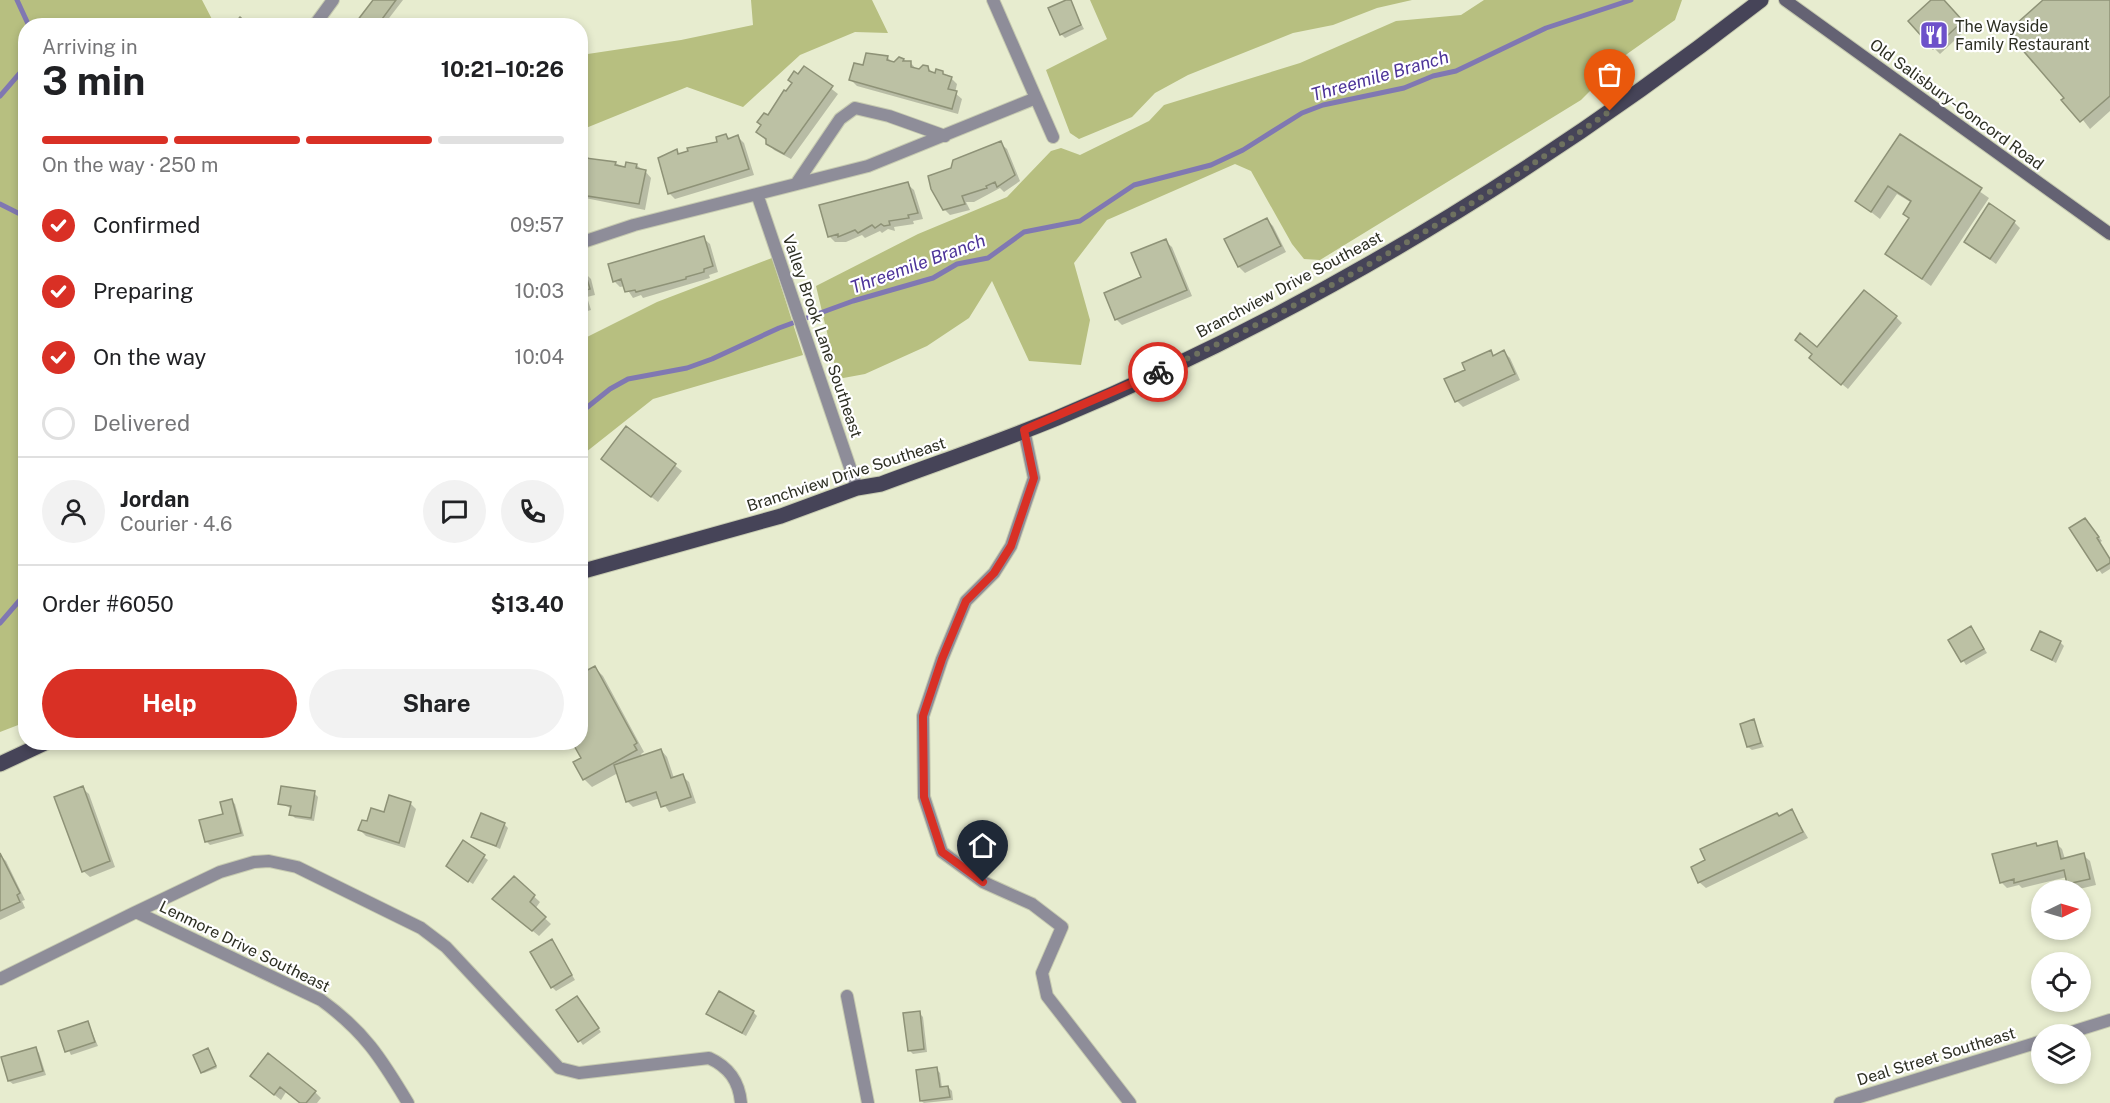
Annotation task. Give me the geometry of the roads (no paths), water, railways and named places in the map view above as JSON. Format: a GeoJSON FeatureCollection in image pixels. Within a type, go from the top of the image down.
{"type":"FeatureCollection","features":[{"type":"Feature","properties":{"kind":"main road","name":"Branchview Drive Southeast"},"geometry":{"type":"LineString","coordinates":[[588,570],[781,516],[858,488],[881,484],[1024,430],[1201,352],[1416,236],[1592,124],[1700,47],[1761,0]]}},
{"type":"Feature","properties":{"kind":"main road","name":"Old Salisbury-Concord Road"},"geometry":{"type":"LineString","coordinates":[[1785,0],[2110,234]]}},
{"type":"Feature","properties":{"kind":"main road"},"geometry":{"type":"LineString","coordinates":[[0,764],[30,750]]}},
{"type":"Feature","properties":{"kind":"street"},"geometry":{"type":"LineString","coordinates":[[320,18],[333,0]]}},
{"type":"Feature","properties":{"kind":"street"},"geometry":{"type":"LineString","coordinates":[[993,0],[1053,137]]}},
{"type":"Feature","properties":{"kind":"street"},"geometry":{"type":"LineString","coordinates":[[588,240],[634,225],[868,166],[1036,98]]}},
{"type":"Feature","properties":{"kind":"street"},"geometry":{"type":"LineString","coordinates":[[796,184],[840,119],[855,108],[889,116],[945,136]]}},
{"type":"Feature","properties":{"kind":"street","name":"Valley Brook Lane Southeast"},"geometry":{"type":"LineString","coordinates":[[757,194],[858,488]]}},
{"type":"Feature","properties":{"kind":"street"},"geometry":{"type":"LineString","coordinates":[[1024,430],[1034,478],[1011,546],[994,573],[966,601],[942,659],[923,716],[924,797],[942,852],[983,882],[1032,904],[1062,927],[1042,973],[1047,996],[1130,1103]]}},
{"type":"Feature","properties":{"kind":"street"},"geometry":{"type":"LineString","coordinates":[[136,912],[220,872],[254,862],[269,861],[297,867],[421,928],[447,946],[559,1068],[579,1073],[709,1058],[721,1064],[732,1075],[739,1087],[741,1103]]}},
{"type":"Feature","properties":{"kind":"street","name":"Lenmore Drive Southeast"},"geometry":{"type":"LineString","coordinates":[[0,979],[136,912],[321,1000],[344,1016],[377,1051],[408,1103]]}},
{"type":"Feature","properties":{"kind":"street"},"geometry":{"type":"LineString","coordinates":[[847,996],[868,1103]]}},
{"type":"Feature","properties":{"kind":"street"},"geometry":{"type":"LineString","coordinates":[[2091,1026],[2110,1020]]}},
{"type":"Feature","properties":{"kind":"street","name":"Deal Street Southeast"},"geometry":{"type":"LineString","coordinates":[[1840,1103],[2031,1044]]}},
{"type":"Feature","properties":{"kind":"waterway"},"geometry":{"type":"LineString","coordinates":[[17,0],[25,18]]}},
{"type":"Feature","properties":{"kind":"waterway","name":"Threemile Branch"},"geometry":{"type":"LineString","coordinates":[[588,407],[610,389],[628,379],[687,368],[779,328],[853,301],[933,278],[957,264],[988,258],[1024,232],[1080,221],[1134,185],[1211,165],[1243,150],[1302,113],[1323,105],[1404,88],[1433,76],[1456,71],[1546,28],[1631,0]]}},
{"type":"Feature","properties":{"kind":"waterway"},"geometry":{"type":"LineString","coordinates":[[0,96],[18,75]]}},
{"type":"Feature","properties":{"kind":"waterway"},"geometry":{"type":"LineString","coordinates":[[0,204],[18,213]]}},
{"type":"Feature","properties":{"kind":"waterway","name":"Threemile Branch"},"geometry":{"type":"LineString","coordinates":[[0,623],[18,602]]}},
{"type":"Feature","properties":{"kind":"place","name":"The Wayside Family Restaurant"},"geometry":{"type":"Point","coordinates":[1934,35]}}]}
